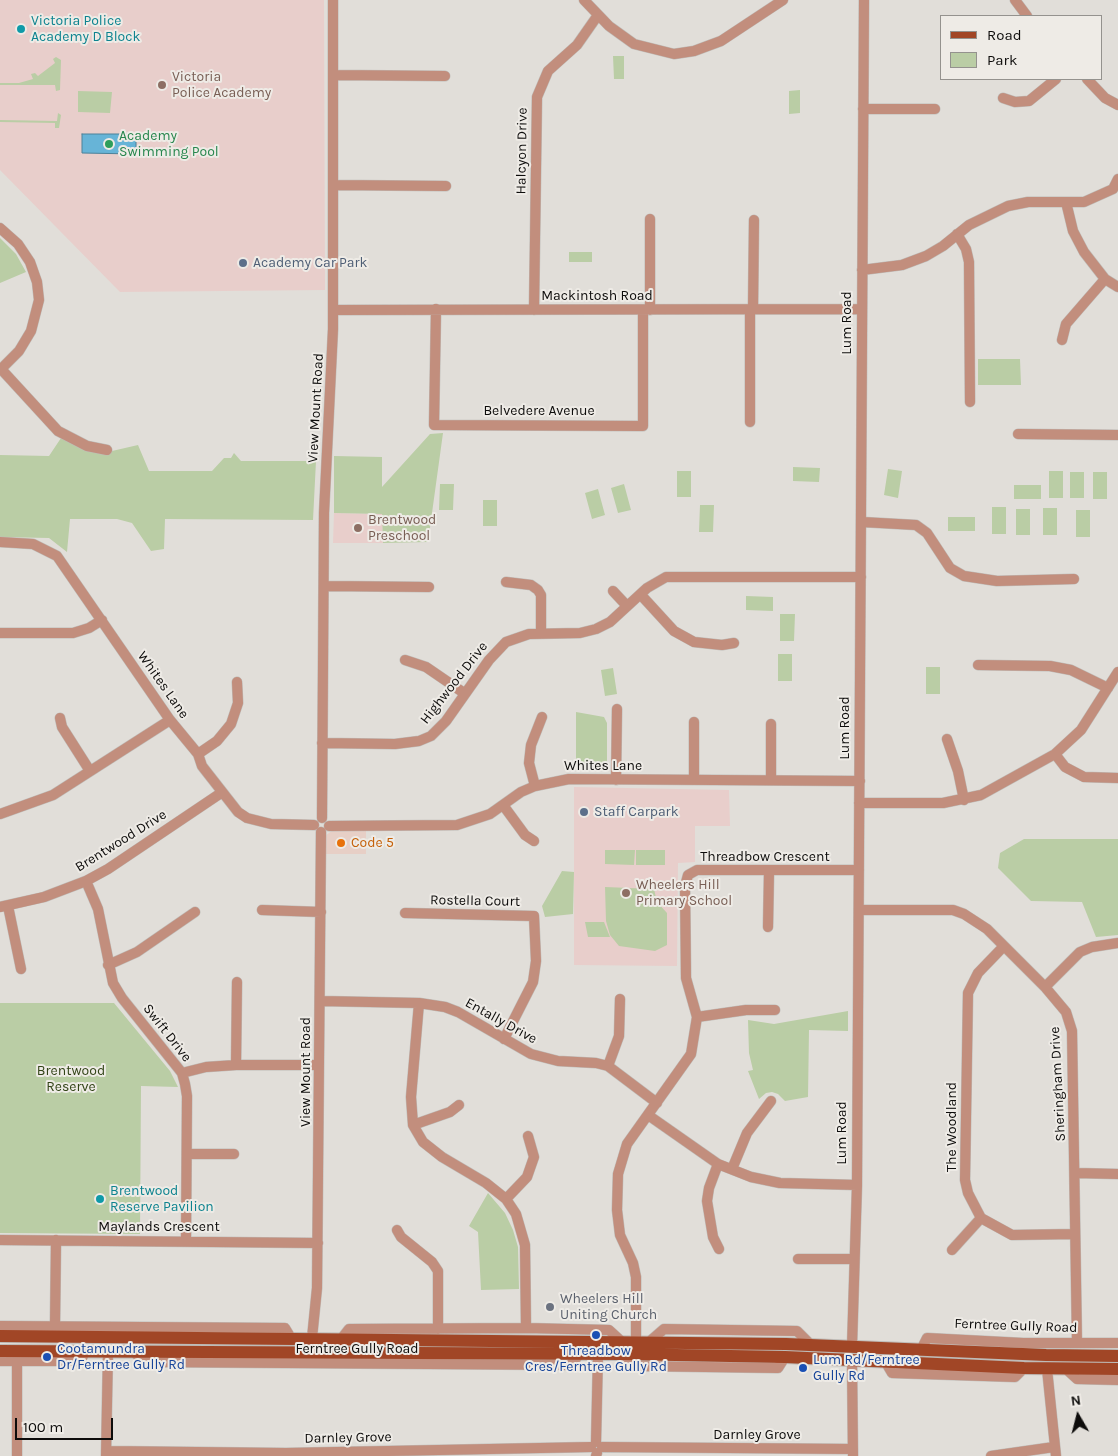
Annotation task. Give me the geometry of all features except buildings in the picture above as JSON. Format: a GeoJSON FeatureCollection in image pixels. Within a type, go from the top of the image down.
{"type":"FeatureCollection","features":[{"type":"Feature","properties":{"kind":"main road","name":"Ferntree Gully Road"},"geometry":{"type":"LineString","coordinates":[[0,1336],[342,1338],[598,1348],[622,1354],[885,1361],[921,1356],[1118,1356]]}},
{"type":"Feature","properties":{"kind":"main road"},"geometry":{"type":"LineString","coordinates":[[107,1336],[108,1350]]}},
{"type":"Feature","properties":{"kind":"main road"},"geometry":{"type":"LineString","coordinates":[[312,1338],[317,1352]]}},
{"type":"Feature","properties":{"kind":"main road","name":"Ferntree Gully Road"},"geometry":{"type":"LineString","coordinates":[[0,1351],[108,1350],[269,1357],[317,1352],[580,1354],[621,1341],[852,1346],[1024,1368],[1118,1369]]}},
{"type":"Feature","properties":{"kind":"main road"},"geometry":{"type":"LineString","coordinates":[[785,1358],[786,1344]]}},
{"type":"Feature","properties":{"kind":"main road","name":"Lum Road"},"geometry":{"type":"LineString","coordinates":[[852,1346],[852,1360]]}},
{"type":"Feature","properties":{"kind":"main road"},"geometry":{"type":"LineString","coordinates":[[1046,1355],[1047,1368]]}},
{"type":"Feature","properties":{"kind":"street","name":"View Mount Road"},"geometry":{"type":"LineString","coordinates":[[312,1338],[316,1312],[318,1243],[324,513],[333,310],[333,0]]}},
{"type":"Feature","properties":{"kind":"street"},"geometry":{"type":"LineString","coordinates":[[584,0],[598,16],[634,44],[663,53],[679,53],[721,41],[783,0]]}},
{"type":"Feature","properties":{"kind":"street","name":"Lum Road"},"geometry":{"type":"LineString","coordinates":[[852,1346],[857,1185],[864,0]]}},
{"type":"Feature","properties":{"kind":"street"},"geometry":{"type":"LineString","coordinates":[[1015,0],[1026,15]]}},
{"type":"Feature","properties":{"kind":"street","name":"Halcyon Drive"},"geometry":{"type":"LineString","coordinates":[[534,310],[537,97],[548,71],[577,45],[598,16]]}},
{"type":"Feature","properties":{"kind":"street"},"geometry":{"type":"LineString","coordinates":[[333,75],[445,76]]}},
{"type":"Feature","properties":{"kind":"street"},"geometry":{"type":"LineString","coordinates":[[1003,98],[1016,102],[1029,101],[1055,80]]}},
{"type":"Feature","properties":{"kind":"street"},"geometry":{"type":"LineString","coordinates":[[1088,80],[1105,98],[1118,105]]}},
{"type":"Feature","properties":{"kind":"street"},"geometry":{"type":"LineString","coordinates":[[863,109],[935,109]]}},
{"type":"Feature","properties":{"kind":"street"},"geometry":{"type":"LineString","coordinates":[[333,185],[446,186]]}},
{"type":"Feature","properties":{"kind":"street"},"geometry":{"type":"LineString","coordinates":[[862,270],[902,265],[926,256],[987,214],[1008,206],[1028,202],[1084,202],[1116,186]]}},
{"type":"Feature","properties":{"kind":"street"},"geometry":{"type":"LineString","coordinates":[[1066,202],[1074,230],[1084,252],[1105,279],[1118,287]]}},
{"type":"Feature","properties":{"kind":"street"},"geometry":{"type":"LineString","coordinates":[[647,310],[650,219]]}},
{"type":"Feature","properties":{"kind":"street"},"geometry":{"type":"LineString","coordinates":[[750,422],[754,220]]}},
{"type":"Feature","properties":{"kind":"street"},"geometry":{"type":"LineString","coordinates":[[0,228],[18,244],[30,262],[37,282],[38,300],[31,331],[19,351],[0,370],[58,431],[80,443],[107,450]]}},
{"type":"Feature","properties":{"kind":"street"},"geometry":{"type":"LineString","coordinates":[[957,234],[966,249],[970,262],[970,402]]}},
{"type":"Feature","properties":{"kind":"street"},"geometry":{"type":"LineString","coordinates":[[1062,340],[1066,324],[1105,279]]}},
{"type":"Feature","properties":{"kind":"street","name":"Belvedere Avenue"},"geometry":{"type":"LineString","coordinates":[[436,309],[434,425],[623,426],[643,426],[647,310]]}},
{"type":"Feature","properties":{"kind":"street","name":"Mackintosh Road"},"geometry":{"type":"LineString","coordinates":[[333,310],[862,309]]}},
{"type":"Feature","properties":{"kind":"street"},"geometry":{"type":"LineString","coordinates":[[1018,434],[1118,435]]}},
{"type":"Feature","properties":{"kind":"street"},"geometry":{"type":"LineString","coordinates":[[862,522],[916,525],[927,532],[950,568],[964,576],[997,581],[1074,579]]}},
{"type":"Feature","properties":{"kind":"street","name":"Whites Lane"},"geometry":{"type":"LineString","coordinates":[[0,542],[33,544],[57,556],[170,720],[198,754],[202,766],[221,793],[246,818],[271,824],[451,826],[478,819],[535,786],[569,779],[860,781]]}},
{"type":"Feature","properties":{"kind":"street","name":"Highwood Drive"},"geometry":{"type":"LineString","coordinates":[[322,743],[395,744],[419,741],[431,736],[439,729],[464,693],[506,642],[529,634],[580,633],[596,630],[610,622],[658,581],[672,577],[861,577]]}},
{"type":"Feature","properties":{"kind":"street"},"geometry":{"type":"LineString","coordinates":[[506,582],[531,585],[538,590],[541,595],[541,633]]}},
{"type":"Feature","properties":{"kind":"street"},"geometry":{"type":"LineString","coordinates":[[324,586],[429,587]]}},
{"type":"Feature","properties":{"kind":"street"},"geometry":{"type":"LineString","coordinates":[[613,590],[627,606]]}},
{"type":"Feature","properties":{"kind":"street"},"geometry":{"type":"LineString","coordinates":[[641,594],[674,631],[694,642],[734,643]]}},
{"type":"Feature","properties":{"kind":"street"},"geometry":{"type":"LineString","coordinates":[[0,633],[73,633],[89,628],[102,620]]}},
{"type":"Feature","properties":{"kind":"street"},"geometry":{"type":"LineString","coordinates":[[405,660],[426,667],[464,693]]}},
{"type":"Feature","properties":{"kind":"street"},"geometry":{"type":"LineString","coordinates":[[978,665],[1050,666],[1071,670],[1108,688]]}},
{"type":"Feature","properties":{"kind":"street"},"geometry":{"type":"LineString","coordinates":[[859,803],[943,803],[981,796],[1055,754],[1081,730],[1118,672]]}},
{"type":"Feature","properties":{"kind":"street"},"geometry":{"type":"LineString","coordinates":[[198,754],[217,741],[231,724],[238,703],[237,682]]}},
{"type":"Feature","properties":{"kind":"street"},"geometry":{"type":"LineString","coordinates":[[616,780],[618,709]]}},
{"type":"Feature","properties":{"kind":"street"},"geometry":{"type":"LineString","coordinates":[[535,786],[529,763],[531,745],[542,717]]}},
{"type":"Feature","properties":{"kind":"street"},"geometry":{"type":"LineString","coordinates":[[60,718],[62,726],[90,772]]}},
{"type":"Feature","properties":{"kind":"street"},"geometry":{"type":"LineString","coordinates":[[0,814],[26,806],[54,794],[170,720]]}},
{"type":"Feature","properties":{"kind":"street"},"geometry":{"type":"LineString","coordinates":[[694,722],[694,780]]}},
{"type":"Feature","properties":{"kind":"street"},"geometry":{"type":"LineString","coordinates":[[770,780],[771,724]]}},
{"type":"Feature","properties":{"kind":"street"},"geometry":{"type":"LineString","coordinates":[[947,739],[958,771],[964,800]]}},
{"type":"Feature","properties":{"kind":"street"},"geometry":{"type":"LineString","coordinates":[[1055,754],[1065,767],[1084,777],[1118,778]]}},
{"type":"Feature","properties":{"kind":"street","name":"Brentwood Drive"},"geometry":{"type":"LineString","coordinates":[[4,907],[44,897],[86,881],[108,869],[221,793]]}},
{"type":"Feature","properties":{"kind":"street"},"geometry":{"type":"LineString","coordinates":[[503,805],[525,835],[534,841]]}},
{"type":"Feature","properties":{"kind":"street","name":"Threadbow Crescent"},"geometry":{"type":"LineString","coordinates":[[636,1342],[636,1277],[619,1228],[618,1174],[627,1144],[691,1054],[697,1017],[686,978],[685,886],[688,875],[697,870],[769,872],[859,870]]}},
{"type":"Feature","properties":{"kind":"street"},"geometry":{"type":"LineString","coordinates":[[768,927],[769,872]]}},
{"type":"Feature","properties":{"kind":"street","name":"Swift Drive"},"geometry":{"type":"LineString","coordinates":[[86,881],[98,910],[113,982],[122,998],[182,1073],[187,1096],[186,1241]]}},
{"type":"Feature","properties":{"kind":"street"},"geometry":{"type":"LineString","coordinates":[[4,907],[21,970]]}},
{"type":"Feature","properties":{"kind":"street"},"geometry":{"type":"LineString","coordinates":[[262,910],[321,912]]}},
{"type":"Feature","properties":{"kind":"street","name":"Sheringham Drive"},"geometry":{"type":"LineString","coordinates":[[859,910],[953,910],[973,919],[987,929],[1045,987],[1066,1012],[1072,1031],[1077,1343]]}},
{"type":"Feature","properties":{"kind":"street"},"geometry":{"type":"LineString","coordinates":[[108,965],[138,952],[195,912]]}},
{"type":"Feature","properties":{"kind":"street","name":"Rostella Court"},"geometry":{"type":"LineString","coordinates":[[405,913],[534,916],[536,961],[533,982],[504,1039]]}},
{"type":"Feature","properties":{"kind":"street"},"geometry":{"type":"LineString","coordinates":[[1045,987],[1080,952],[1099,945],[1118,943]]}},
{"type":"Feature","properties":{"kind":"street","name":"The Woodland"},"geometry":{"type":"LineString","coordinates":[[981,1218],[968,1193],[965,1180],[966,1007],[972,982],[1004,946]]}},
{"type":"Feature","properties":{"kind":"street"},"geometry":{"type":"LineString","coordinates":[[236,1065],[237,982]]}},
{"type":"Feature","properties":{"kind":"street"},"geometry":{"type":"LineString","coordinates":[[608,1066],[619,1036],[620,999]]}},
{"type":"Feature","properties":{"kind":"street","name":"Entally Drive"},"geometry":{"type":"LineString","coordinates":[[320,1001],[419,1002],[458,1012],[531,1054],[544,1058],[608,1066],[657,1103]]}},
{"type":"Feature","properties":{"kind":"street"},"geometry":{"type":"LineString","coordinates":[[419,1002],[411,1104],[413,1125],[423,1142],[442,1157],[486,1183],[506,1199],[522,1229],[526,1245],[526,1328]]}},
{"type":"Feature","properties":{"kind":"street"},"geometry":{"type":"LineString","coordinates":[[697,1017],[746,1010],[775,1010]]}},
{"type":"Feature","properties":{"kind":"street"},"geometry":{"type":"LineString","coordinates":[[182,1073],[206,1067],[236,1065],[320,1065]]}},
{"type":"Feature","properties":{"kind":"street"},"geometry":{"type":"LineString","coordinates":[[732,1169],[747,1134],[771,1101]]}},
{"type":"Feature","properties":{"kind":"street"},"geometry":{"type":"LineString","coordinates":[[413,1125],[450,1112],[459,1105]]}},
{"type":"Feature","properties":{"kind":"street"},"geometry":{"type":"LineString","coordinates":[[648,1115],[718,1164],[750,1176],[780,1183],[857,1185]]}},
{"type":"Feature","properties":{"kind":"street"},"geometry":{"type":"LineString","coordinates":[[506,1199],[527,1177],[534,1157],[528,1136]]}},
{"type":"Feature","properties":{"kind":"street"},"geometry":{"type":"LineString","coordinates":[[187,1154],[234,1154]]}},
{"type":"Feature","properties":{"kind":"street"},"geometry":{"type":"LineString","coordinates":[[718,1164],[709,1188],[707,1201],[713,1237],[719,1249]]}},
{"type":"Feature","properties":{"kind":"street"},"geometry":{"type":"LineString","coordinates":[[1075,1173],[1118,1174]]}},
{"type":"Feature","properties":{"kind":"street"},"geometry":{"type":"LineString","coordinates":[[952,1250],[981,1218],[1012,1234],[1075,1234]]}},
{"type":"Feature","properties":{"kind":"street"},"geometry":{"type":"LineString","coordinates":[[396,1230],[401,1237],[432,1262],[438,1272],[438,1329]]}},
{"type":"Feature","properties":{"kind":"street","name":"Maylands Crescent"},"geometry":{"type":"LineString","coordinates":[[0,1240],[318,1243]]}},
{"type":"Feature","properties":{"kind":"street"},"geometry":{"type":"LineString","coordinates":[[55,1325],[56,1240]]}},
{"type":"Feature","properties":{"kind":"street"},"geometry":{"type":"LineString","coordinates":[[798,1259],[854,1259]]}},
{"type":"Feature","properties":{"kind":"street","name":"View Mount Road"},"geometry":{"type":"LineString","coordinates":[[316,1312],[321,1331],[328,1338]]}},
{"type":"Feature","properties":{"kind":"street"},"geometry":{"type":"LineString","coordinates":[[0,1326],[285,1328],[291,1338]]}},
{"type":"Feature","properties":{"kind":"street","name":"Ferntree Gully Road"},"geometry":{"type":"LineString","coordinates":[[342,1338],[349,1329],[526,1328],[610,1330],[621,1341]]}},
{"type":"Feature","properties":{"kind":"street"},"geometry":{"type":"LineString","coordinates":[[649,1342],[664,1329],[796,1331],[811,1345]]}},
{"type":"Feature","properties":{"kind":"street","name":"Ferntree Gully Road"},"geometry":{"type":"LineString","coordinates":[[921,1356],[927,1338],[1023,1343],[1118,1343]]}},
{"type":"Feature","properties":{"kind":"street"},"geometry":{"type":"LineString","coordinates":[[596,1449],[598,1348]]}},
{"type":"Feature","properties":{"kind":"street"},"geometry":{"type":"LineString","coordinates":[[106,1454],[108,1350]]}},
{"type":"Feature","properties":{"kind":"street"},"geometry":{"type":"LineString","coordinates":[[0,1361],[77,1361],[81,1359],[86,1351]]}},
{"type":"Feature","properties":{"kind":"street","name":"Ferntree Gully Road"},"geometry":{"type":"LineString","coordinates":[[269,1357],[570,1365],[580,1354]]}},
{"type":"Feature","properties":{"kind":"street","name":"Lum Road"},"geometry":{"type":"LineString","coordinates":[[852,1360],[853,1452]]}},
{"type":"Feature","properties":{"kind":"street"},"geometry":{"type":"LineString","coordinates":[[17,1361],[17,1456]]}},
{"type":"Feature","properties":{"kind":"street","name":"Ferntree Gully Road"},"geometry":{"type":"LineString","coordinates":[[885,1361],[892,1373],[1015,1377],[1024,1368]]}},
{"type":"Feature","properties":{"kind":"street"},"geometry":{"type":"LineString","coordinates":[[991,1456],[1055,1452],[1047,1368]]}},
{"type":"Feature","properties":{"kind":"street"},"geometry":{"type":"LineString","coordinates":[[1065,1368],[1077,1379],[1118,1380]]}},
{"type":"Feature","properties":{"kind":"street","name":"Darnley Grove"},"geometry":{"type":"LineString","coordinates":[[106,1454],[286,1455],[596,1449],[684,1452],[853,1452]]}},
{"type":"Feature","properties":{"kind":"shaded area","name":"Victoria Police Academy"},"geometry":{"type":"Polygon","coordinates":[[[0,0],[324,0],[325,290],[120,292],[0,170],[0,0]]]}},
{"type":"Feature","properties":{"kind":"shaded area","name":"Brentwood Preschool"},"geometry":{"type":"Polygon","coordinates":[[[334,513],[382,514],[383,543],[333,543],[334,513]]]}},
{"type":"Feature","properties":{"kind":"shaded area","name":"Wheelers Hill Primary School"},"geometry":{"type":"Polygon","coordinates":[[[574,787],[729,790],[730,826],[695,826],[695,862],[678,863],[677,966],[574,965],[574,787]]]}},
{"type":"Feature","properties":{"kind":"shaded area"},"geometry":{"type":"Polygon","coordinates":[[[333,830],[366,830],[366,854],[325,854],[325,836],[333,830]]]}},
{"type":"Feature","properties":{"kind":"green space"},"geometry":{"type":"Polygon","coordinates":[[[613,56],[624,56],[624,79],[614,79],[613,56]]]}},
{"type":"Feature","properties":{"kind":"green space"},"geometry":{"type":"Polygon","coordinates":[[[56,57],[61,60],[60,90],[56,91],[55,85],[0,85],[0,83],[19,83],[33,79],[31,74],[35,73],[38,76],[55,63],[53,59],[56,57]]]}},
{"type":"Feature","properties":{"kind":"green space"},"geometry":{"type":"Polygon","coordinates":[[[800,90],[800,113],[789,114],[789,91],[800,90]]]}},
{"type":"Feature","properties":{"kind":"green space"},"geometry":{"type":"Polygon","coordinates":[[[78,91],[112,92],[110,113],[78,112],[78,91]]]}},
{"type":"Feature","properties":{"kind":"green space"},"geometry":{"type":"Polygon","coordinates":[[[58,113],[61,115],[59,128],[55,128],[55,123],[0,122],[0,120],[57,121],[58,113]]]}},
{"type":"Feature","properties":{"kind":"green space"},"geometry":{"type":"Polygon","coordinates":[[[0,238],[16,254],[26,272],[0,283],[0,238]]]}},
{"type":"Feature","properties":{"kind":"green space"},"geometry":{"type":"Polygon","coordinates":[[[569,252],[592,252],[592,262],[569,262],[569,252]]]}},
{"type":"Feature","properties":{"kind":"green space"},"geometry":{"type":"Polygon","coordinates":[[[978,359],[1020,359],[1021,385],[978,385],[978,359]]]}},
{"type":"Feature","properties":{"kind":"green space"},"geometry":{"type":"Polygon","coordinates":[[[443,433],[428,542],[383,543],[382,514],[334,513],[334,456],[382,457],[382,487],[430,434],[443,433]]]}},
{"type":"Feature","properties":{"kind":"green space"},"geometry":{"type":"Polygon","coordinates":[[[61,438],[94,450],[112,451],[138,445],[149,471],[212,471],[224,458],[231,458],[234,453],[241,461],[316,461],[313,520],[165,519],[164,549],[151,551],[132,523],[117,519],[70,519],[67,552],[49,538],[0,537],[0,455],[49,456],[61,438]]]}},
{"type":"Feature","properties":{"kind":"green space"},"geometry":{"type":"Polygon","coordinates":[[[793,467],[820,468],[819,482],[793,481],[793,467]]]}},
{"type":"Feature","properties":{"kind":"green space"},"geometry":{"type":"Polygon","coordinates":[[[888,469],[902,471],[898,498],[884,495],[888,469]]]}},
{"type":"Feature","properties":{"kind":"green space"},"geometry":{"type":"Polygon","coordinates":[[[677,471],[691,471],[691,497],[677,497],[677,471]]]}},
{"type":"Feature","properties":{"kind":"green space"},"geometry":{"type":"Polygon","coordinates":[[[1049,471],[1063,471],[1063,498],[1049,498],[1049,471]]]}},
{"type":"Feature","properties":{"kind":"green space"},"geometry":{"type":"Polygon","coordinates":[[[1070,472],[1084,472],[1084,498],[1070,498],[1070,472]]]}},
{"type":"Feature","properties":{"kind":"green space"},"geometry":{"type":"Polygon","coordinates":[[[1093,472],[1107,472],[1107,499],[1093,499],[1093,472]]]}},
{"type":"Feature","properties":{"kind":"green space"},"geometry":{"type":"Polygon","coordinates":[[[440,484],[454,484],[453,510],[439,510],[440,484]]]}},
{"type":"Feature","properties":{"kind":"green space"},"geometry":{"type":"Polygon","coordinates":[[[624,484],[631,510],[618,513],[611,488],[624,484]]]}},
{"type":"Feature","properties":{"kind":"green space"},"geometry":{"type":"Polygon","coordinates":[[[1014,485],[1041,485],[1041,499],[1014,499],[1014,485]]]}},
{"type":"Feature","properties":{"kind":"green space"},"geometry":{"type":"Polygon","coordinates":[[[598,489],[605,515],[592,519],[585,493],[598,489]]]}},
{"type":"Feature","properties":{"kind":"green space"},"geometry":{"type":"Polygon","coordinates":[[[483,500],[497,500],[497,526],[483,526],[483,500]]]}},
{"type":"Feature","properties":{"kind":"green space"},"geometry":{"type":"Polygon","coordinates":[[[700,505],[714,505],[713,532],[699,532],[700,505]]]}},
{"type":"Feature","properties":{"kind":"green space"},"geometry":{"type":"Polygon","coordinates":[[[992,507],[1006,507],[1006,534],[992,534],[992,507]]]}},
{"type":"Feature","properties":{"kind":"green space"},"geometry":{"type":"Polygon","coordinates":[[[1043,508],[1057,508],[1057,535],[1043,535],[1043,508]]]}},
{"type":"Feature","properties":{"kind":"green space"},"geometry":{"type":"Polygon","coordinates":[[[1016,509],[1030,509],[1030,535],[1016,535],[1016,509]]]}},
{"type":"Feature","properties":{"kind":"green space"},"geometry":{"type":"Polygon","coordinates":[[[1076,510],[1090,510],[1090,537],[1076,537],[1076,510]]]}},
{"type":"Feature","properties":{"kind":"green space"},"geometry":{"type":"Polygon","coordinates":[[[948,517],[975,517],[975,531],[948,531],[948,517]]]}},
{"type":"Feature","properties":{"kind":"green space"},"geometry":{"type":"Polygon","coordinates":[[[746,596],[773,597],[773,611],[746,610],[746,596]]]}},
{"type":"Feature","properties":{"kind":"green space"},"geometry":{"type":"Polygon","coordinates":[[[780,614],[795,614],[794,641],[780,641],[780,614]]]}},
{"type":"Feature","properties":{"kind":"green space"},"geometry":{"type":"Polygon","coordinates":[[[778,654],[792,654],[792,681],[778,681],[778,654]]]}},
{"type":"Feature","properties":{"kind":"green space"},"geometry":{"type":"Polygon","coordinates":[[[926,667],[940,667],[940,694],[926,694],[926,667]]]}},
{"type":"Feature","properties":{"kind":"green space"},"geometry":{"type":"Polygon","coordinates":[[[613,668],[617,694],[605,696],[601,670],[613,668]]]}},
{"type":"Feature","properties":{"kind":"green space"},"geometry":{"type":"Polygon","coordinates":[[[576,712],[604,717],[607,723],[607,770],[576,771],[576,712]]]}},
{"type":"Feature","properties":{"kind":"green space"},"geometry":{"type":"Polygon","coordinates":[[[1024,839],[1118,839],[1118,935],[1096,937],[1082,902],[1031,901],[998,868],[1000,853],[1024,839]]]}},
{"type":"Feature","properties":{"kind":"green space"},"geometry":{"type":"Polygon","coordinates":[[[605,850],[635,850],[634,865],[605,864],[605,850]]]}},
{"type":"Feature","properties":{"kind":"green space"},"geometry":{"type":"Polygon","coordinates":[[[636,850],[665,850],[665,865],[636,865],[636,850]]]}},
{"type":"Feature","properties":{"kind":"green space"},"geometry":{"type":"Polygon","coordinates":[[[562,871],[574,872],[573,914],[545,917],[542,906],[562,871]]]}},
{"type":"Feature","properties":{"kind":"green space"},"geometry":{"type":"Polygon","coordinates":[[[605,887],[654,889],[657,902],[667,913],[667,945],[655,951],[619,946],[610,935],[606,921],[605,887]]]}},
{"type":"Feature","properties":{"kind":"green space"},"geometry":{"type":"Polygon","coordinates":[[[585,922],[604,922],[610,937],[588,937],[585,922]]]}},
{"type":"Feature","properties":{"kind":"green space","name":"Brentwood Reserve"},"geometry":{"type":"Polygon","coordinates":[[[0,1003],[114,1003],[170,1071],[178,1087],[141,1086],[140,1234],[0,1233],[0,1003]]]}},
{"type":"Feature","properties":{"kind":"green space"},"geometry":{"type":"Polygon","coordinates":[[[848,1011],[848,1031],[809,1030],[808,1097],[785,1101],[778,1094],[772,1092],[766,1093],[759,1099],[748,1071],[753,1070],[749,1053],[748,1020],[774,1024],[848,1011]]]}},
{"type":"Feature","properties":{"kind":"green space"},"geometry":{"type":"Polygon","coordinates":[[[488,1193],[505,1213],[513,1230],[518,1247],[519,1289],[481,1290],[478,1232],[469,1226],[488,1193]]]}},
{"type":"Feature","properties":{"kind":"water","name":"Academy Swimming Pool"},"geometry":{"type":"Polygon","coordinates":[[[82,134],[136,134],[136,154],[82,153],[82,134]]]}},
{"type":"Feature","properties":{"kind":"place","name":"Victoria Police Academy D Block"},"geometry":{"type":"Point","coordinates":[21,29]}},
{"type":"Feature","properties":{"kind":"place","name":"Victoria Police Academy"},"geometry":{"type":"Point","coordinates":[162,85]}},
{"type":"Feature","properties":{"kind":"place","name":"Academy Swimming Pool"},"geometry":{"type":"Point","coordinates":[109,144]}},
{"type":"Feature","properties":{"kind":"place","name":"Academy Car Park"},"geometry":{"type":"Point","coordinates":[243,263]}},
{"type":"Feature","properties":{"kind":"place","name":"Brentwood Preschool"},"geometry":{"type":"Point","coordinates":[358,528]}},
{"type":"Feature","properties":{"kind":"place","name":"Staff Carpark"},"geometry":{"type":"Point","coordinates":[584,812]}},
{"type":"Feature","properties":{"kind":"place","name":"Code 5"},"geometry":{"type":"Point","coordinates":[341,843]}},
{"type":"Feature","properties":{"kind":"place","name":"Wheelers Hill Primary School"},"geometry":{"type":"Point","coordinates":[626,893]}},
{"type":"Feature","properties":{"kind":"place","name":"Brentwood Reserve Pavilion"},"geometry":{"type":"Point","coordinates":[100,1199]}},
{"type":"Feature","properties":{"kind":"place","name":"Wheelers Hill Uniting Church"},"geometry":{"type":"Point","coordinates":[550,1307]}},
{"type":"Feature","properties":{"kind":"place","name":"Threadbow Cres/Ferntree Gully Rd"},"geometry":{"type":"Point","coordinates":[596,1335]}},
{"type":"Feature","properties":{"kind":"place","name":"Cootamundra Dr/Ferntree Gully Rd"},"geometry":{"type":"Point","coordinates":[47,1357]}},
{"type":"Feature","properties":{"kind":"place","name":"Lum Rd/Ferntree Gully Rd"},"geometry":{"type":"Point","coordinates":[803,1368]}}]}
